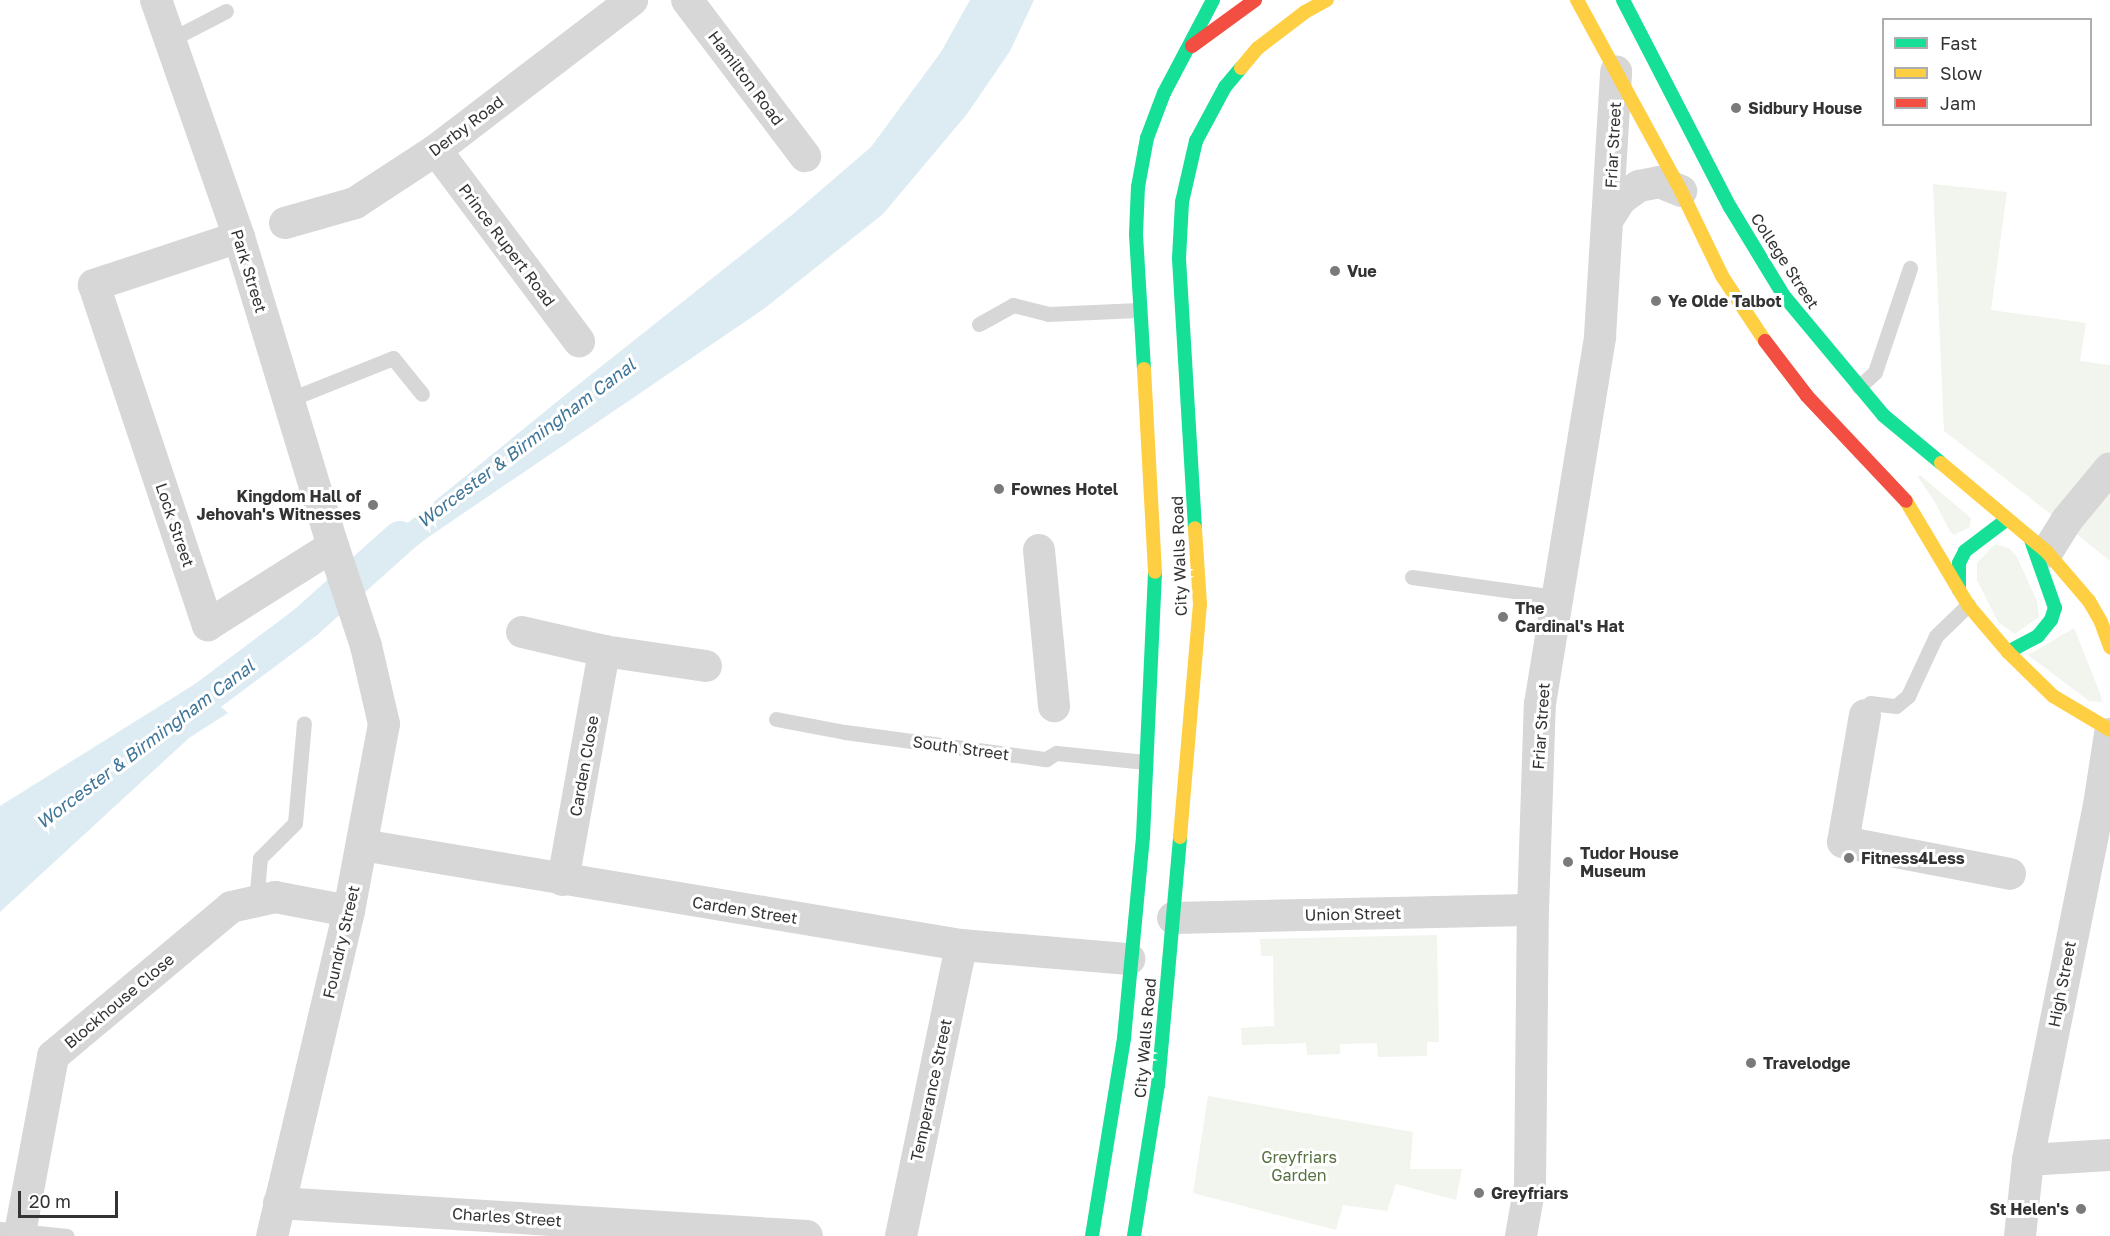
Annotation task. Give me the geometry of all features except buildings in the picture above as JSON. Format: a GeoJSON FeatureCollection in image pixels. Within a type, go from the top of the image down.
{"type":"FeatureCollection","features":[{"type":"Feature","properties":{"kind":"main road","name":"City Walls Road"},"geometry":{"type":"LineString","coordinates":[[1092,1236],[1108,1150],[1124,1038],[1129,959],[1143,837],[1156,587],[1139,310],[1136,234],[1138,187],[1147,138],[1164,93],[1213,0]]}},
{"type":"Feature","properties":{"kind":"main road","name":"City Walls Road"},"geometry":{"type":"LineString","coordinates":[[1188,49],[1255,0]]}},
{"type":"Feature","properties":{"kind":"main road","name":"City Walls Road"},"geometry":{"type":"LineString","coordinates":[[1134,1236],[1148,1161],[1158,1085],[1200,604],[1179,258],[1182,202],[1196,141],[1226,87],[1258,48],[1305,12],[1327,0]]}},
{"type":"Feature","properties":{"kind":"main road"},"geometry":{"type":"LineString","coordinates":[[1577,0],[1681,191],[1722,276],[1759,333],[1807,396],[1902,494],[1968,605],[2008,652],[2053,696],[2110,732]]}},
{"type":"Feature","properties":{"kind":"main road","name":"College Street"},"geometry":{"type":"LineString","coordinates":[[1623,0],[1730,207],[1784,296],[1883,415],[2048,554],[2107,629]]}},
{"type":"Feature","properties":{"kind":"main road"},"geometry":{"type":"LineString","coordinates":[[1959,590],[1959,563],[1965,550],[2006,520]]}},
{"type":"Feature","properties":{"kind":"main road"},"geometry":{"type":"LineString","coordinates":[[2008,652],[2037,636],[2050,620],[2055,608],[2048,554]]}},
{"type":"Feature","properties":{"kind":"street","name":"Park Street"},"geometry":{"type":"LineString","coordinates":[[156,0],[239,237],[333,546],[366,646]]}},
{"type":"Feature","properties":{"kind":"street","name":"Derby Road"},"geometry":{"type":"LineString","coordinates":[[285,223],[355,203],[436,150],[632,0]]}},
{"type":"Feature","properties":{"kind":"street","name":"Hamilton Road"},"geometry":{"type":"LineString","coordinates":[[687,0],[805,156]]}},
{"type":"Feature","properties":{"kind":"street","name":"Friar Street"},"geometry":{"type":"LineString","coordinates":[[1521,1236],[1530,1185],[1533,910],[1540,704],[1557,597],[1572,561],[1600,336],[1616,71]]}},
{"type":"Feature","properties":{"kind":"street","name":"Prince Rupert Road"},"geometry":{"type":"LineString","coordinates":[[436,150],[579,341]]}},
{"type":"Feature","properties":{"kind":"street","name":"Friar Street"},"geometry":{"type":"LineString","coordinates":[[1608,219],[1621,199],[1638,186],[1659,182],[1681,191]]}},
{"type":"Feature","properties":{"kind":"street","name":"Lock Street"},"geometry":{"type":"LineString","coordinates":[[239,237],[94,285],[208,625],[333,546]]}},
{"type":"Feature","properties":{"kind":"street"},"geometry":{"type":"LineString","coordinates":[[2048,554],[2067,520],[2110,468]]}},
{"type":"Feature","properties":{"kind":"street"},"geometry":{"type":"LineString","coordinates":[[1039,550],[1054,706]]}},
{"type":"Feature","properties":{"kind":"street"},"geometry":{"type":"LineString","coordinates":[[522,632],[604,651],[706,666]]}},
{"type":"Feature","properties":{"kind":"street","name":"Foundry Street"},"geometry":{"type":"LineString","coordinates":[[272,1236],[349,911],[384,724],[366,646]]}},
{"type":"Feature","properties":{"kind":"street","name":"Carden Close"},"geometry":{"type":"LineString","coordinates":[[563,880],[604,651]]}},
{"type":"Feature","properties":{"kind":"street"},"geometry":{"type":"LineString","coordinates":[[1867,709],[1843,842],[2010,874]]}},
{"type":"Feature","properties":{"kind":"street","name":"High Street"},"geometry":{"type":"LineString","coordinates":[[2020,1236],[2028,1160],[2099,805],[2110,732]]}},
{"type":"Feature","properties":{"kind":"street","name":"Carden Street"},"geometry":{"type":"LineString","coordinates":[[362,845],[961,945],[1129,959]]}},
{"type":"Feature","properties":{"kind":"street","name":"Blockhouse Close"},"geometry":{"type":"LineString","coordinates":[[11,1233],[53,1056],[231,907],[275,897],[349,911]]}},
{"type":"Feature","properties":{"kind":"street","name":"Union Street"},"geometry":{"type":"LineString","coordinates":[[1173,918],[1533,910]]}},
{"type":"Feature","properties":{"kind":"street","name":"Temperance Street"},"geometry":{"type":"LineString","coordinates":[[901,1236],[961,945]]}},
{"type":"Feature","properties":{"kind":"street"},"geometry":{"type":"LineString","coordinates":[[2028,1160],[2110,1155]]}},
{"type":"Feature","properties":{"kind":"street","name":"Charles Street"},"geometry":{"type":"LineString","coordinates":[[279,1203],[807,1236]]}},
{"type":"Feature","properties":{"kind":"lane"},"geometry":{"type":"LineString","coordinates":[[170,40],[226,11]]}},
{"type":"Feature","properties":{"kind":"lane"},"geometry":{"type":"LineString","coordinates":[[1859,387],[1875,372],[1910,268]]}},
{"type":"Feature","properties":{"kind":"lane"},"geometry":{"type":"LineString","coordinates":[[979,324],[1013,305],[1048,314],[1139,310]]}},
{"type":"Feature","properties":{"kind":"lane"},"geometry":{"type":"LineString","coordinates":[[288,400],[393,358],[422,394]]}},
{"type":"Feature","properties":{"kind":"lane"},"geometry":{"type":"LineString","coordinates":[[1412,577],[1557,597]]}},
{"type":"Feature","properties":{"kind":"lane"},"geometry":{"type":"LineString","coordinates":[[1867,709],[1896,706],[1908,696],[1936,636],[1968,605]]}},
{"type":"Feature","properties":{"kind":"lane","name":"South Street"},"geometry":{"type":"LineString","coordinates":[[776,719],[845,732],[1046,759],[1056,753],[1146,762]]}},
{"type":"Feature","properties":{"kind":"lane"},"geometry":{"type":"LineString","coordinates":[[256,902],[260,858],[295,823],[304,723]]}},
{"type":"Feature","properties":{"kind":"lane"},"geometry":{"type":"LineString","coordinates":[[11,1233],[67,1236]]}},
{"type":"Feature","properties":{"kind":"green space"},"geometry":{"type":"Polygon","coordinates":[[[1933,184],[2007,192],[1991,310],[2086,323],[2080,361],[2110,365],[2110,450],[2057,519],[1944,431],[1933,184]]]}},
{"type":"Feature","properties":{"kind":"green space"},"geometry":{"type":"Polygon","coordinates":[[[1920,475],[1971,518],[1970,527],[1954,535],[1950,531],[1918,477],[1920,475]]]}},
{"type":"Feature","properties":{"kind":"green space"},"geometry":{"type":"Polygon","coordinates":[[[2110,491],[2110,561],[2073,531],[2110,491]]]}},
{"type":"Feature","properties":{"kind":"green space"},"geometry":{"type":"Polygon","coordinates":[[[1995,544],[2009,548],[2017,557],[2037,601],[2039,617],[2015,634],[1998,622],[1977,580],[1977,563],[1995,544]]]}},
{"type":"Feature","properties":{"kind":"green space"},"geometry":{"type":"Polygon","coordinates":[[[2074,628],[2102,702],[2089,701],[2028,655],[2074,628]]]}},
{"type":"Feature","properties":{"kind":"green space"},"geometry":{"type":"Polygon","coordinates":[[[1437,935],[1439,1042],[1427,1042],[1427,1056],[1378,1057],[1377,1043],[1340,1044],[1340,1054],[1307,1055],[1306,1043],[1242,1045],[1241,1028],[1274,1026],[1273,956],[1261,956],[1260,939],[1437,935]]]}},
{"type":"Feature","properties":{"kind":"green space","name":"Greyfriars Garden"},"geometry":{"type":"Polygon","coordinates":[[[1208,1096],[1413,1132],[1410,1169],[1462,1169],[1456,1200],[1396,1184],[1387,1211],[1343,1205],[1336,1230],[1193,1193],[1208,1096]]]}},
{"type":"Feature","properties":{"kind":"water"},"geometry":{"type":"Polygon","coordinates":[[[970,0],[1034,0],[1010,51],[967,114],[883,214],[765,308],[427,538],[369,584],[364,565],[388,539],[792,215],[871,147],[941,52],[970,0]]]}},
{"type":"Feature","properties":{"kind":"water"},"geometry":{"type":"Polygon","coordinates":[[[195,684],[228,713],[189,738],[0,912],[0,806],[195,684]]]}},
{"type":"Feature","properties":{"kind":"waterway","name":"Worcester & Birmingham Canal"},"geometry":{"type":"LineString","coordinates":[[171,723],[306,622],[400,538]]}},
{"type":"Feature","properties":{"kind":"traffic: fast"},"geometry":{"type":"LineString","coordinates":[[1144,369],[1136,234],[1138,187],[1147,138],[1164,93],[1213,0]]}},
{"type":"Feature","properties":{"kind":"traffic: fast"},"geometry":{"type":"LineString","coordinates":[[1623,0],[1730,207],[1784,296],[1883,415],[1941,463]]}},
{"type":"Feature","properties":{"kind":"traffic: fast"},"geometry":{"type":"LineString","coordinates":[[1195,528],[1179,258],[1182,202],[1196,141],[1225,87],[1241,68]]}},
{"type":"Feature","properties":{"kind":"traffic: fast"},"geometry":{"type":"LineString","coordinates":[[1959,590],[1959,563],[1965,551],[2006,520]]}},
{"type":"Feature","properties":{"kind":"traffic: fast"},"geometry":{"type":"LineString","coordinates":[[2008,652],[2038,636],[2051,620],[2055,608],[2031,540]]}},
{"type":"Feature","properties":{"kind":"traffic: fast"},"geometry":{"type":"LineString","coordinates":[[1092,1236],[1124,1038],[1143,837],[1155,572]]}},
{"type":"Feature","properties":{"kind":"traffic: fast"},"geometry":{"type":"LineString","coordinates":[[1134,1236],[1158,1085],[1180,837]]}},
{"type":"Feature","properties":{"kind":"traffic: slow"},"geometry":{"type":"LineString","coordinates":[[1241,68],[1258,48],[1305,12],[1327,0]]}},
{"type":"Feature","properties":{"kind":"traffic: slow"},"geometry":{"type":"LineString","coordinates":[[1577,0],[1681,191],[1722,276],[1765,341]]}},
{"type":"Feature","properties":{"kind":"traffic: slow"},"geometry":{"type":"LineString","coordinates":[[1144,369],[1155,572]]}},
{"type":"Feature","properties":{"kind":"traffic: slow"},"geometry":{"type":"LineString","coordinates":[[1941,463],[2047,552],[2089,601],[2101,622],[2110,647]]}},
{"type":"Feature","properties":{"kind":"traffic: slow"},"geometry":{"type":"LineString","coordinates":[[1906,501],[1968,605],[2008,652],[2053,696],[2110,730]]}},
{"type":"Feature","properties":{"kind":"traffic: slow"},"geometry":{"type":"LineString","coordinates":[[1180,837],[1200,604],[1195,528]]}},
{"type":"Feature","properties":{"kind":"traffic: jam"},"geometry":{"type":"LineString","coordinates":[[1192,46],[1255,0]]}},
{"type":"Feature","properties":{"kind":"traffic: jam"},"geometry":{"type":"LineString","coordinates":[[1765,341],[1807,396],[1906,501]]}},
{"type":"Feature","properties":{"kind":"place","name":"Sidbury House"},"geometry":{"type":"Point","coordinates":[1736,108]}},
{"type":"Feature","properties":{"kind":"place","name":"Vue"},"geometry":{"type":"Point","coordinates":[1335,271]}},
{"type":"Feature","properties":{"kind":"place","name":"Ye Olde Talbot"},"geometry":{"type":"Point","coordinates":[1656,301]}},
{"type":"Feature","properties":{"kind":"place","name":"Fownes Hotel"},"geometry":{"type":"Point","coordinates":[999,489]}},
{"type":"Feature","properties":{"kind":"place","name":"Kingdom Hall of Jehovah's Witnesses"},"geometry":{"type":"Point","coordinates":[373,505]}},
{"type":"Feature","properties":{"kind":"place","name":"The Cardinal's Hat"},"geometry":{"type":"Point","coordinates":[1503,617]}},
{"type":"Feature","properties":{"kind":"place","name":"Fitness4Less"},"geometry":{"type":"Point","coordinates":[1849,858]}},
{"type":"Feature","properties":{"kind":"place","name":"Tudor House Museum"},"geometry":{"type":"Point","coordinates":[1568,862]}},
{"type":"Feature","properties":{"kind":"place","name":"Travelodge"},"geometry":{"type":"Point","coordinates":[1751,1063]}},
{"type":"Feature","properties":{"kind":"place","name":"Greyfriars"},"geometry":{"type":"Point","coordinates":[1479,1193]}},
{"type":"Feature","properties":{"kind":"place","name":"St Helen's"},"geometry":{"type":"Point","coordinates":[2081,1209]}}]}
